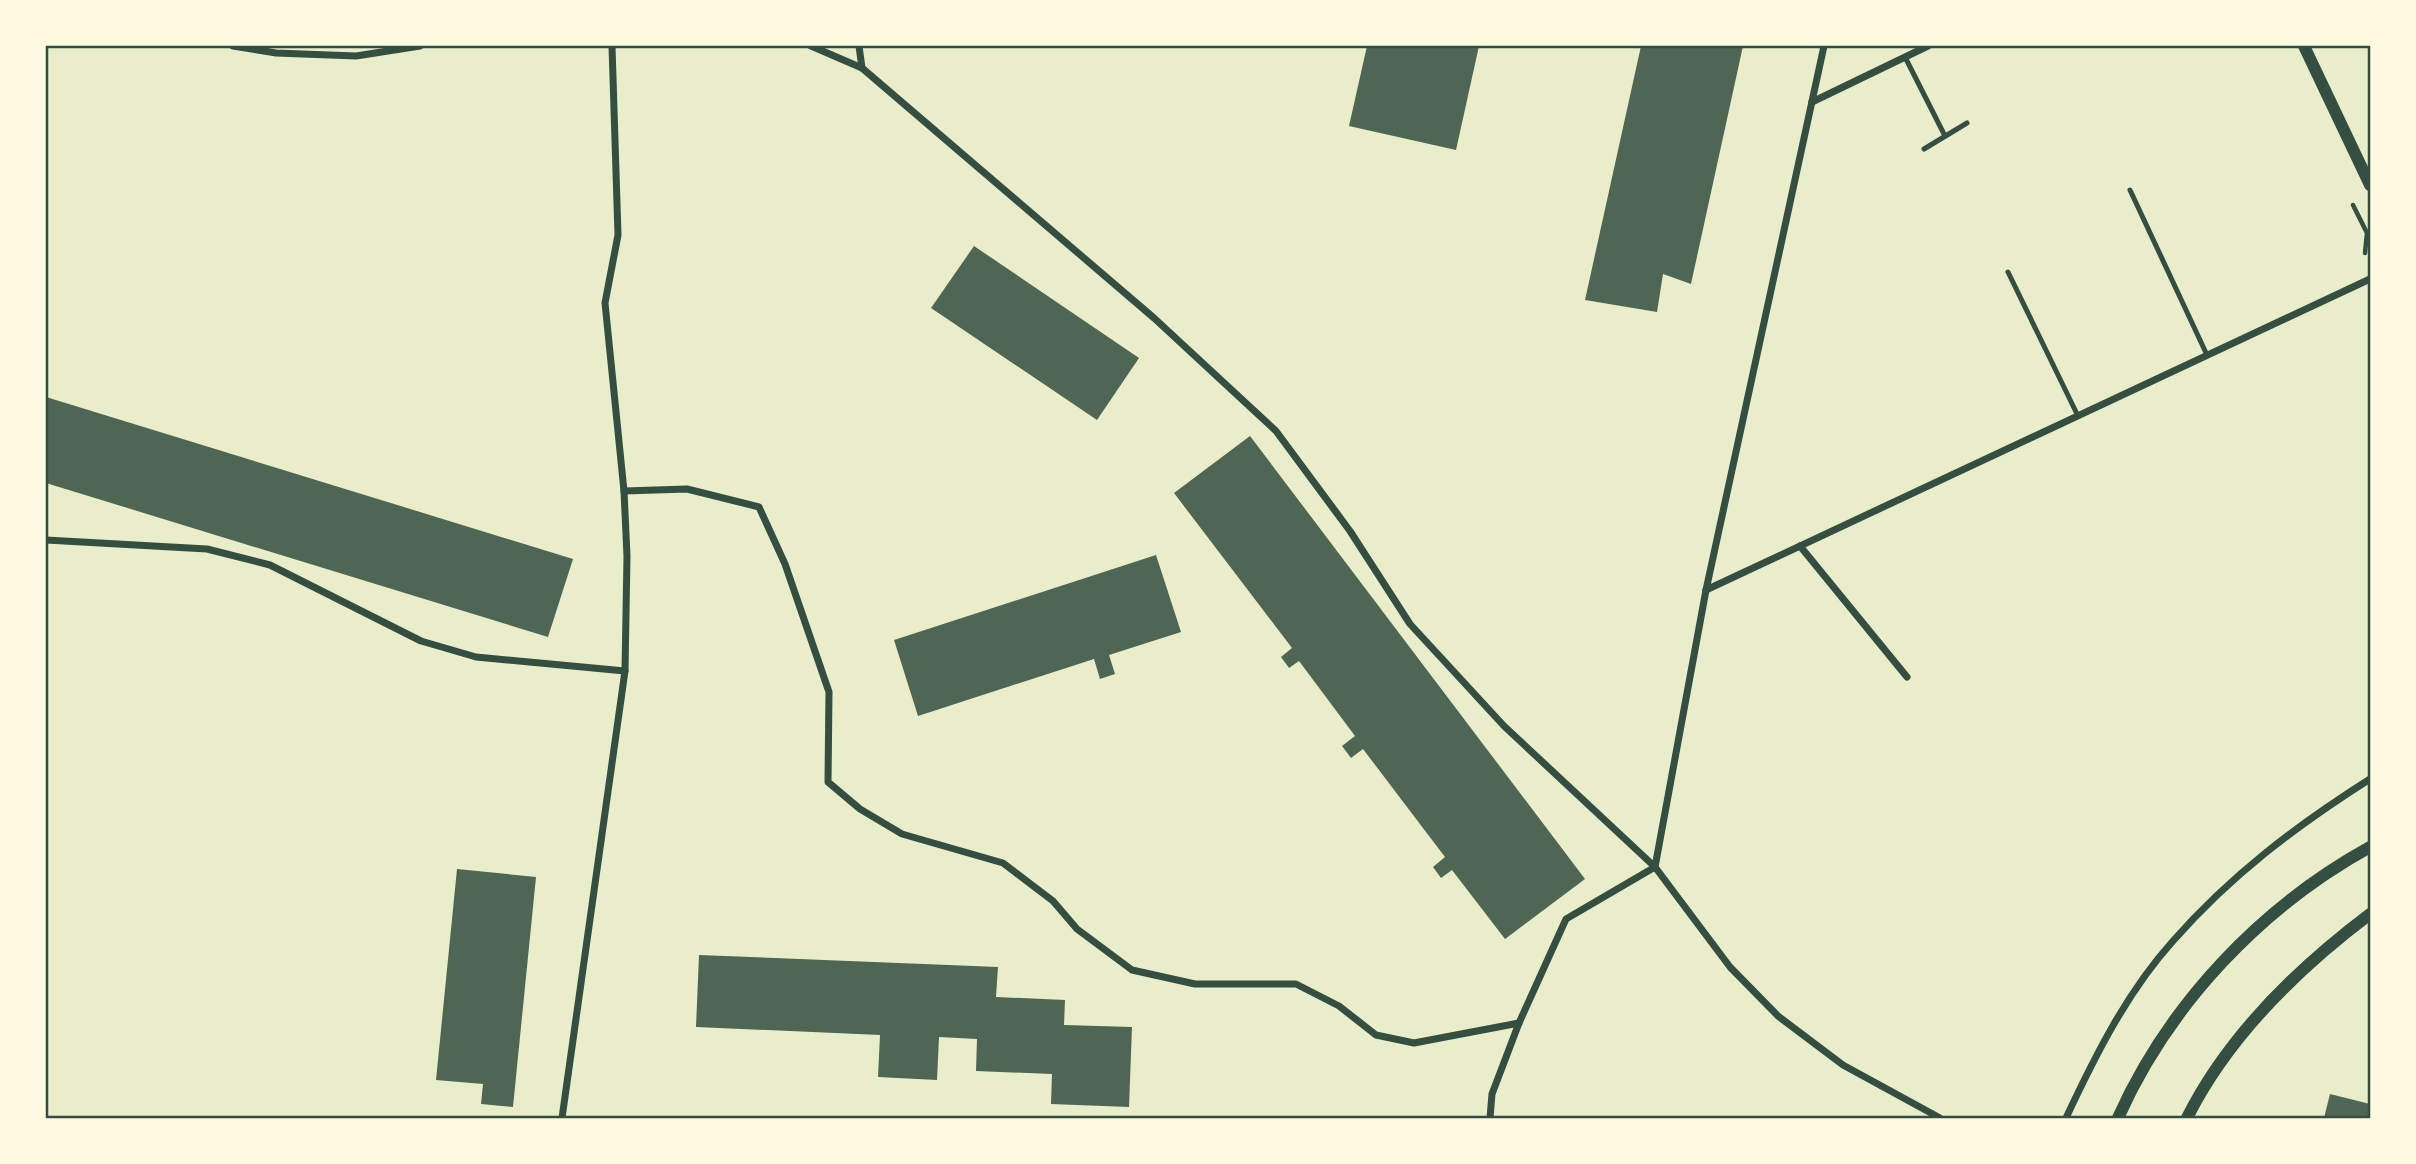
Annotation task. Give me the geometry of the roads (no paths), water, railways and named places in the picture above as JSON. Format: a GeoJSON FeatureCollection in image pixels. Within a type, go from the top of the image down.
{"type":"FeatureCollection","features":[{"type":"Feature","properties":{"kind":"street"},"geometry":{"type":"LineString","coordinates":[[233,46],[356,56],[420,46]]}},
{"type":"Feature","properties":{"kind":"street"},"geometry":{"type":"LineString","coordinates":[[562,1118],[625,671],[627,556],[624,491],[605,303],[618,235],[612,46]]}},
{"type":"Feature","properties":{"kind":"street"},"geometry":{"type":"LineString","coordinates":[[811,46],[862,68],[1154,318],[1276,431],[1350,531],[1410,624],[1504,726],[1655,867],[1730,967],[1778,1016],[1843,1065],[1940,1118]]}},
{"type":"Feature","properties":{"kind":"street"},"geometry":{"type":"LineString","coordinates":[[859,46],[862,68]]}},
{"type":"Feature","properties":{"kind":"street"},"geometry":{"type":"LineString","coordinates":[[1490,1118],[1492,1094],[1519,1023],[1566,919],[1655,867],[1706,590],[1824,46]]}},
{"type":"Feature","properties":{"kind":"street"},"geometry":{"type":"LineString","coordinates":[[1812,102],[1928,46]]}},
{"type":"Feature","properties":{"kind":"street"},"geometry":{"type":"LineString","coordinates":[[2304,46],[2371,185]]}},
{"type":"Feature","properties":{"kind":"street"},"geometry":{"type":"LineString","coordinates":[[1706,590],[2371,279]]}},
{"type":"Feature","properties":{"kind":"street"},"geometry":{"type":"LineString","coordinates":[[624,491],[687,489],[759,507],[785,564],[829,692],[828,782],[860,809],[902,834],[1003,863],[1053,901],[1077,929],[1132,970],[1195,984],[1296,984],[1339,1006],[1377,1035],[1414,1043],[1519,1023]]}},
{"type":"Feature","properties":{"kind":"street"},"geometry":{"type":"LineString","coordinates":[[46,540],[207,549],[270,565],[421,641],[476,657],[625,671]]}},
{"type":"Feature","properties":{"kind":"street"},"geometry":{"type":"LineString","coordinates":[[1800,547],[1907,677]]}},
{"type":"Feature","properties":{"kind":"street"},"geometry":{"type":"LineString","coordinates":[[2066,1118],[2121,1013],[2172,942],[2259,856],[2371,779]]}},
{"type":"Feature","properties":{"kind":"street"},"geometry":{"type":"LineString","coordinates":[[2118,1118],[2160,1042],[2227,955],[2309,887],[2371,847]]}},
{"type":"Feature","properties":{"kind":"street"},"geometry":{"type":"LineString","coordinates":[[2187,1118],[2223,1056],[2268,1004],[2336,940],[2371,914]]}},
{"type":"Feature","properties":{"kind":"lane"},"geometry":{"type":"LineString","coordinates":[[1905,57],[1945,136]]}},
{"type":"Feature","properties":{"kind":"lane"},"geometry":{"type":"LineString","coordinates":[[1924,149],[1967,122]]}},
{"type":"Feature","properties":{"kind":"lane"},"geometry":{"type":"LineString","coordinates":[[2130,190],[2207,355]]}},
{"type":"Feature","properties":{"kind":"lane"},"geometry":{"type":"LineString","coordinates":[[2008,272],[2078,416]]}}]}
